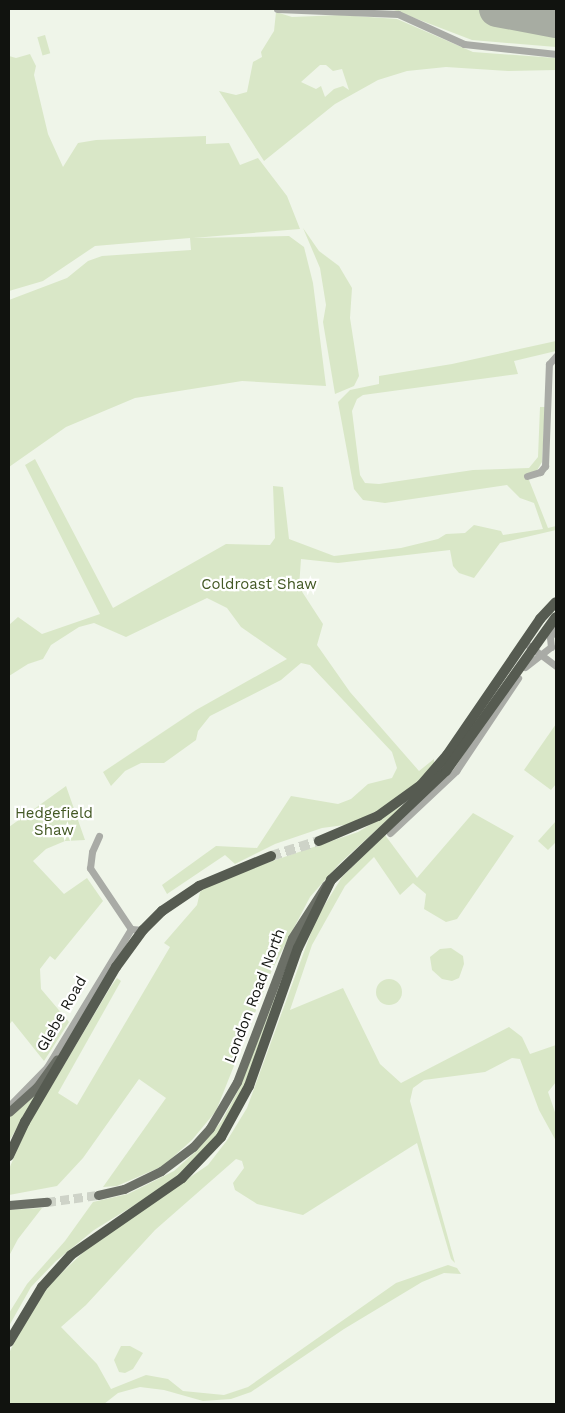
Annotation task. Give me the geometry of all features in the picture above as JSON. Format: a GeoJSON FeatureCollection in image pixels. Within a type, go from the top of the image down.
{"type":"FeatureCollection","features":[{"type":"Feature","properties":{"kind":"highway"},"geometry":{"type":"LineString","coordinates":[[320,841],[378,816],[421,785],[528,645],[556,602]]}},
{"type":"Feature","properties":{"kind":"highway"},"geometry":{"type":"LineString","coordinates":[[528,645],[556,617]]}},
{"type":"Feature","properties":{"kind":"highway","name":"London Road North"},"geometry":{"type":"LineString","coordinates":[[331,880],[446,771],[523,665],[528,645]]}},
{"type":"Feature","properties":{"kind":"highway"},"geometry":{"type":"LineString","coordinates":[[9,1156],[25,1122],[116,967],[143,930],[162,911],[192,889],[271,856]]}},
{"type":"Feature","properties":{"kind":"highway"},"geometry":{"type":"LineString","coordinates":[[9,1342],[42,1287],[71,1255],[182,1178],[221,1137],[249,1086],[298,948],[331,880]]}},
{"type":"Feature","properties":{"kind":"main road","name":"London Road North"},"geometry":{"type":"LineString","coordinates":[[98,1195],[124,1189],[162,1171],[193,1148],[210,1128],[238,1082],[292,938],[315,898],[331,880]]}},
{"type":"Feature","properties":{"kind":"main road"},"geometry":{"type":"LineString","coordinates":[[9,1112],[37,1087],[70,1047]]}},
{"type":"Feature","properties":{"kind":"main road"},"geometry":{"type":"LineString","coordinates":[[9,1206],[47,1202]]}},
{"type":"Feature","properties":{"kind":"street"},"geometry":{"type":"LineString","coordinates":[[277,9],[398,14],[464,44],[556,54]]}},
{"type":"Feature","properties":{"kind":"street"},"geometry":{"type":"LineString","coordinates":[[528,476],[540,472],[545,466],[549,364],[556,356]]}},
{"type":"Feature","properties":{"kind":"street"},"geometry":{"type":"LineString","coordinates":[[542,656],[550,647],[550,638],[556,628]]}},
{"type":"Feature","properties":{"kind":"street"},"geometry":{"type":"LineString","coordinates":[[528,645],[556,666]]}},
{"type":"Feature","properties":{"kind":"street","name":"London Road North"},"geometry":{"type":"LineString","coordinates":[[390,833],[456,771],[523,665],[542,656]]}},
{"type":"Feature","properties":{"kind":"street"},"geometry":{"type":"LineString","coordinates":[[100,836],[90,859],[90,868],[130,929],[136,927],[143,930]]}},
{"type":"Feature","properties":{"kind":"street","name":"Glebe Road"},"geometry":{"type":"LineString","coordinates":[[9,1106],[47,1067],[130,929]]}},
{"type":"Feature","properties":{"kind":"green space"},"geometry":{"type":"Polygon","coordinates":[[[391,9],[556,9],[556,47],[472,40],[391,9]]]}},
{"type":"Feature","properties":{"kind":"green space"},"geometry":{"type":"Polygon","coordinates":[[[276,12],[292,17],[341,15],[397,19],[473,52],[556,58],[556,70],[508,71],[446,67],[407,71],[378,80],[335,104],[264,161],[219,91],[236,95],[247,92],[253,62],[262,57],[261,52],[274,31],[276,12]],[[320,65],[301,82],[316,89],[321,86],[325,97],[334,89],[343,86],[349,90],[342,69],[333,71],[326,65],[320,65]]]}},
{"type":"Feature","properties":{"kind":"green space"},"geometry":{"type":"Polygon","coordinates":[[[45,35],[50,53],[43,55],[37,37],[45,35]]]}},
{"type":"Feature","properties":{"kind":"green space"},"geometry":{"type":"Polygon","coordinates":[[[30,54],[36,66],[34,75],[48,134],[63,167],[78,143],[96,140],[206,136],[206,144],[229,143],[240,165],[258,158],[287,196],[300,229],[193,238],[289,236],[304,247],[313,283],[326,386],[242,381],[135,398],[66,427],[9,467],[9,300],[67,278],[88,261],[102,256],[191,250],[190,238],[95,246],[43,281],[9,291],[9,56],[16,58],[30,54]]]}},
{"type":"Feature","properties":{"kind":"green space"},"geometry":{"type":"Polygon","coordinates":[[[303,228],[319,251],[339,266],[352,288],[350,318],[359,376],[354,386],[335,394],[323,322],[326,305],[320,268],[303,228]]]}},
{"type":"Feature","properties":{"kind":"green space","name":"Coldroast Shaw"},"geometry":{"type":"Polygon","coordinates":[[[556,341],[556,351],[514,361],[518,374],[363,395],[357,399],[352,411],[360,475],[365,483],[379,484],[473,470],[529,468],[538,457],[540,407],[545,407],[542,462],[536,472],[527,475],[548,528],[556,526],[556,530],[500,543],[474,578],[459,573],[453,566],[450,550],[338,563],[301,559],[299,587],[323,624],[317,645],[350,692],[419,771],[434,759],[434,765],[413,786],[386,806],[352,824],[322,828],[275,844],[235,864],[225,855],[167,894],[162,885],[216,846],[257,848],[291,796],[338,804],[351,799],[368,784],[392,778],[397,768],[392,752],[310,665],[301,663],[281,680],[210,716],[198,731],[196,740],[164,763],[141,763],[125,771],[111,786],[103,772],[196,710],[287,659],[241,627],[227,608],[207,598],[126,637],[94,623],[79,627],[51,645],[43,659],[28,664],[9,676],[9,625],[18,617],[42,634],[100,614],[25,465],[35,459],[113,608],[226,544],[270,545],[275,538],[273,486],[283,487],[289,539],[334,556],[401,548],[438,539],[446,534],[465,533],[474,525],[501,531],[503,535],[543,529],[534,503],[520,498],[507,485],[385,503],[363,500],[354,489],[338,402],[350,390],[379,384],[379,376],[452,364],[556,341]]]}},
{"type":"Feature","properties":{"kind":"green space"},"geometry":{"type":"Polygon","coordinates":[[[556,724],[556,784],[551,790],[524,770],[556,724]]]}},
{"type":"Feature","properties":{"kind":"green space","name":"Hedgefield Shaw"},"geometry":{"type":"Polygon","coordinates":[[[66,786],[85,840],[65,841],[46,849],[33,861],[64,894],[87,878],[103,901],[55,960],[50,956],[40,969],[41,989],[69,1022],[44,1061],[12,1021],[9,1025],[9,827],[66,786]]]}},
{"type":"Feature","properties":{"kind":"green space"},"geometry":{"type":"Polygon","coordinates":[[[406,803],[339,864],[310,897],[272,970],[216,1111],[192,1140],[163,1166],[117,1186],[103,1187],[166,1098],[139,1079],[83,1158],[57,1186],[9,1195],[9,1169],[27,1127],[110,988],[117,978],[121,981],[58,1093],[77,1105],[170,947],[164,943],[197,905],[200,892],[211,882],[358,832],[406,803]]]}},
{"type":"Feature","properties":{"kind":"green space"},"geometry":{"type":"Polygon","coordinates":[[[473,813],[514,836],[457,919],[446,922],[424,909],[426,894],[413,883],[400,895],[374,857],[345,886],[312,945],[290,1010],[343,988],[380,1064],[401,1083],[509,1027],[522,1037],[530,1054],[556,1045],[556,1082],[548,1092],[556,1115],[556,1141],[539,1110],[520,1059],[512,1058],[485,1072],[424,1080],[413,1088],[410,1101],[455,1263],[451,1259],[417,1143],[303,1215],[257,1204],[235,1190],[233,1183],[244,1168],[242,1161],[236,1159],[155,1230],[86,1305],[61,1327],[97,1364],[111,1389],[146,1375],[168,1379],[183,1391],[224,1395],[248,1387],[396,1283],[448,1265],[457,1268],[461,1274],[444,1273],[422,1282],[344,1329],[251,1392],[231,1399],[203,1401],[164,1390],[140,1387],[118,1393],[104,1404],[9,1404],[9,1353],[27,1317],[51,1283],[92,1244],[208,1165],[228,1139],[247,1108],[316,919],[342,877],[385,835],[417,878],[473,813]]]}},
{"type":"Feature","properties":{"kind":"green space"},"geometry":{"type":"Polygon","coordinates":[[[556,821],[556,842],[548,850],[538,841],[556,821]]]}},
{"type":"Feature","properties":{"kind":"green space"},"geometry":{"type":"Polygon","coordinates":[[[451,948],[463,956],[464,964],[459,978],[452,981],[442,979],[432,970],[430,957],[440,949],[451,948]]]}},
{"type":"Feature","properties":{"kind":"green space"},"geometry":{"type":"Polygon","coordinates":[[[294,949],[239,1099],[218,1134],[193,1163],[154,1193],[94,1230],[56,1261],[31,1287],[9,1326],[9,1313],[27,1284],[65,1241],[93,1202],[128,1194],[174,1171],[195,1152],[221,1122],[238,1091],[294,949]]]}},
{"type":"Feature","properties":{"kind":"green space"},"geometry":{"type":"Polygon","coordinates":[[[389,979],[398,983],[402,992],[398,1001],[389,1005],[380,1001],[376,992],[380,983],[389,979]]]}},
{"type":"Feature","properties":{"kind":"green space"},"geometry":{"type":"Polygon","coordinates":[[[40,1091],[9,1141],[9,1118],[40,1091]]]}},
{"type":"Feature","properties":{"kind":"green space"},"geometry":{"type":"Polygon","coordinates":[[[42,1208],[18,1239],[9,1256],[9,1210],[42,1208]]]}},
{"type":"Feature","properties":{"kind":"green space"},"geometry":{"type":"Polygon","coordinates":[[[121,1346],[130,1346],[143,1353],[133,1369],[125,1373],[119,1372],[114,1360],[121,1346]]]}},
{"type":"Feature","properties":{"kind":"runway"},"geometry":{"type":"LineString","coordinates":[[497,9],[556,20]]}},
{"type":"Feature","properties":{"kind":"tunnel"},"geometry":{"type":"LineString","coordinates":[[271,856],[319,841]]}},
{"type":"Feature","properties":{"kind":"tunnel"},"geometry":{"type":"LineString","coordinates":[[47,1202],[98,1195]]}}]}
